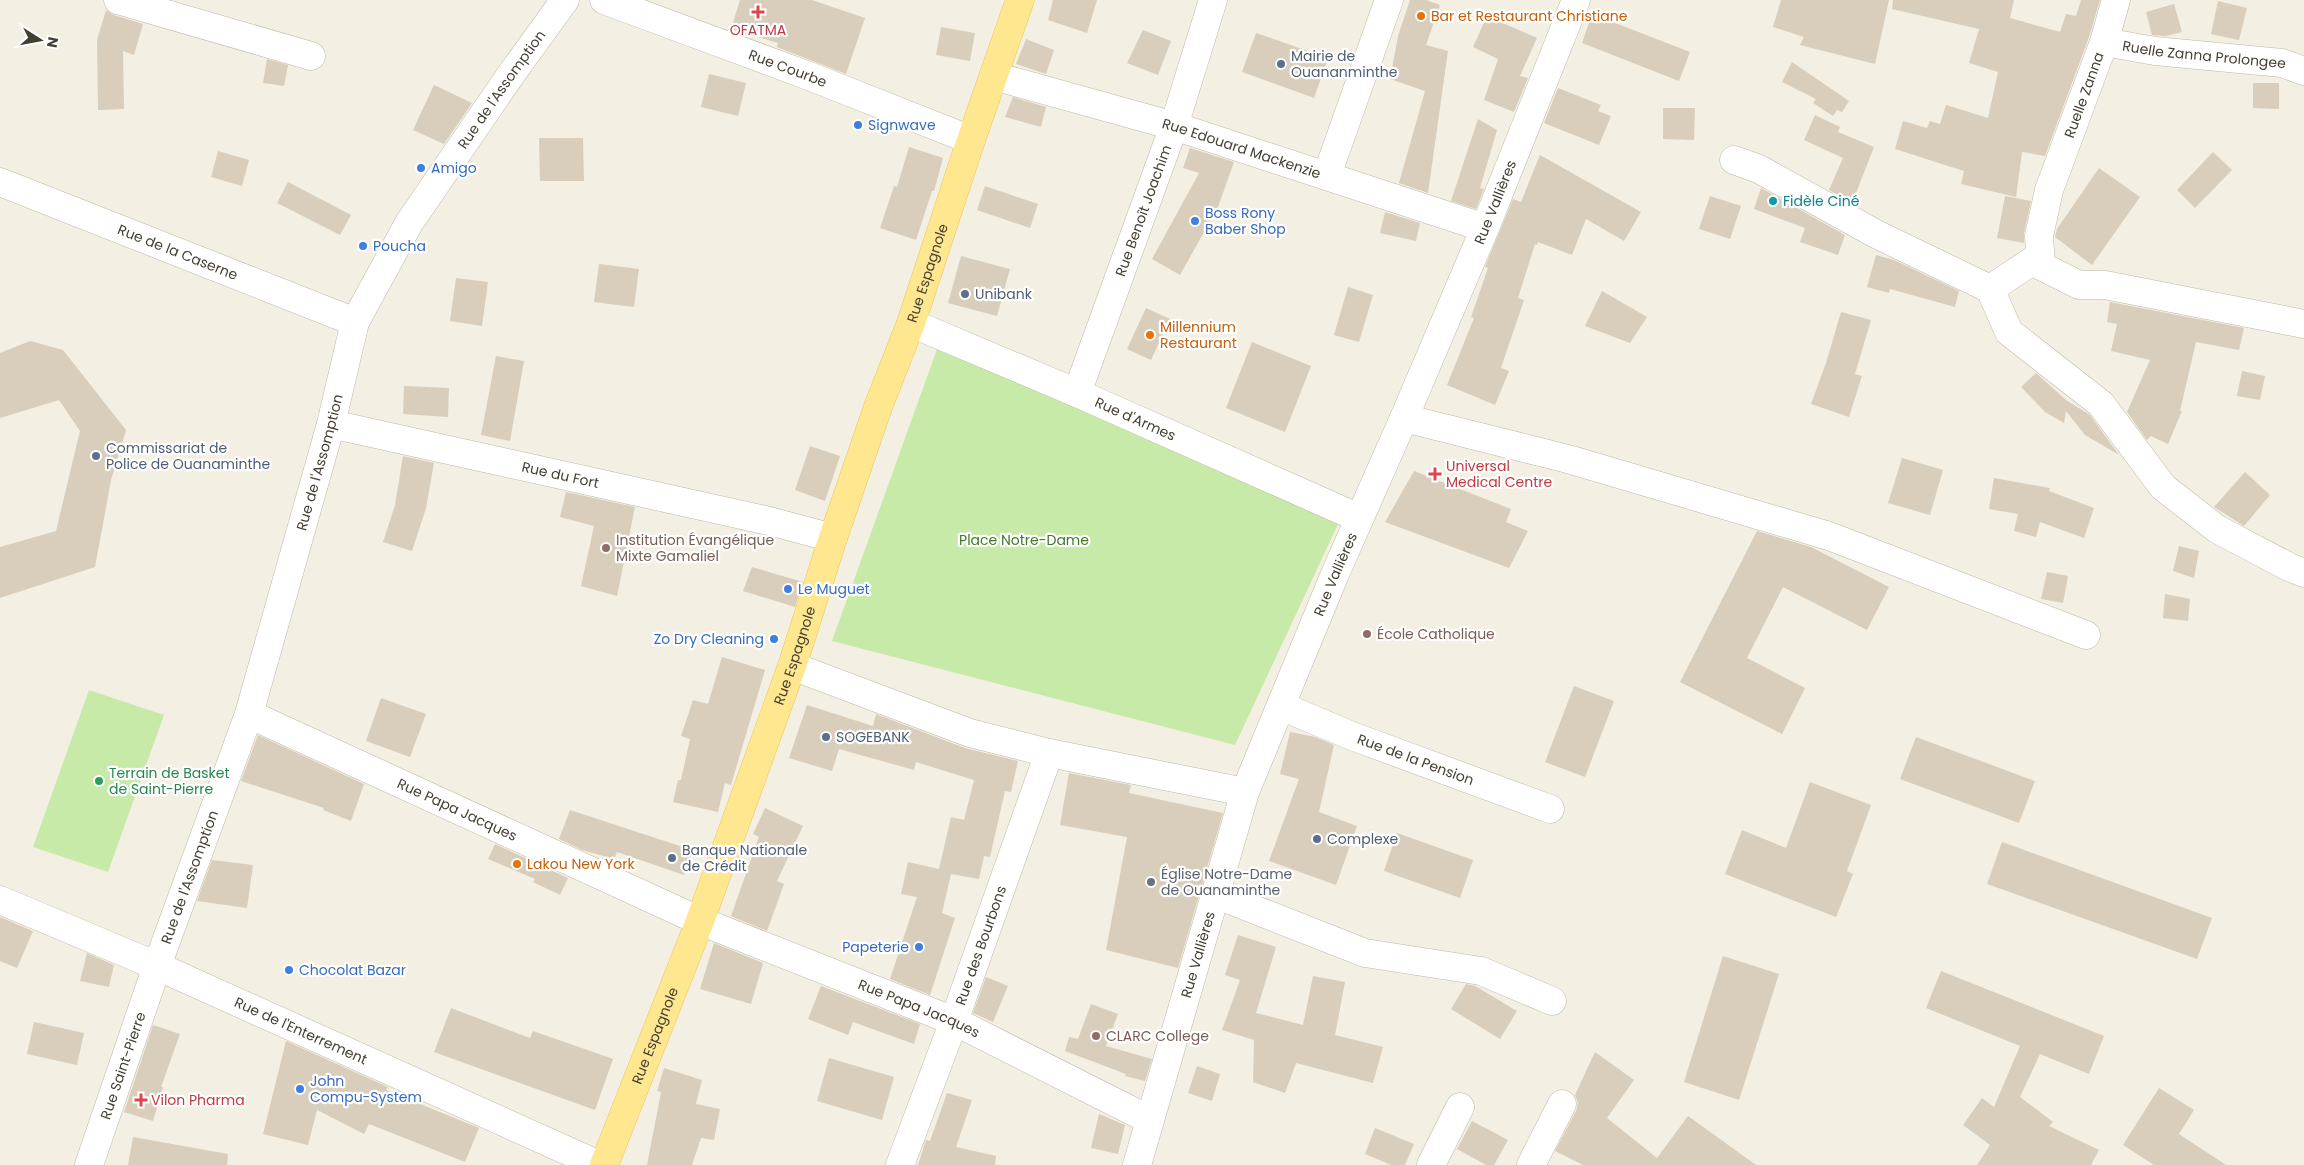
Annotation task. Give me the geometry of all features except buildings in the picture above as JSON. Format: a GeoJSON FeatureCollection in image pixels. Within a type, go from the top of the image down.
{"type":"FeatureCollection","features":[{"type":"Feature","properties":{"kind":"main road","name":"Rue Espagnole"},"geometry":{"type":"LineString","coordinates":[[604,1165],[682,912],[792,666],[825,536],[911,323],[971,140],[1020,0]]}},
{"type":"Feature","properties":{"kind":"street"},"geometry":{"type":"LineString","coordinates":[[118,0],[311,56]]}},
{"type":"Feature","properties":{"kind":"street","name":"Rue de l'Assomption"},"geometry":{"type":"LineString","coordinates":[[157,966],[249,714],[331,424],[355,322],[409,223],[512,73],[565,0]]}},
{"type":"Feature","properties":{"kind":"street","name":"Rue Courbe"},"geometry":{"type":"LineString","coordinates":[[604,0],[809,76],[971,140]]}},
{"type":"Feature","properties":{"kind":"street","name":"Rue Benoît Joachim"},"geometry":{"type":"LineString","coordinates":[[1077,392],[1174,126],[1214,0]]}},
{"type":"Feature","properties":{"kind":"street"},"geometry":{"type":"LineString","coordinates":[[1327,175],[1389,0]]}},
{"type":"Feature","properties":{"kind":"street","name":"Rue Vallières"},"geometry":{"type":"LineString","coordinates":[[1137,1165],[1244,792],[1359,518],[1485,228],[1576,0]]}},
{"type":"Feature","properties":{"kind":"street","name":"Ruelle Zanna"},"geometry":{"type":"LineString","coordinates":[[2040,256],[2038,236],[2049,190],[2104,42],[2116,0]]}},
{"type":"Feature","properties":{"kind":"street","name":"Ruelle Zanna Prolongee"},"geometry":{"type":"LineString","coordinates":[[2104,42],[2154,51],[2282,63],[2304,71]]}},
{"type":"Feature","properties":{"kind":"street","name":"Rue Edouard Mackenzie"},"geometry":{"type":"LineString","coordinates":[[994,76],[1174,126],[1485,228]]}},
{"type":"Feature","properties":{"kind":"street"},"geometry":{"type":"LineString","coordinates":[[1734,160],[1759,169],[1876,234],[1990,290],[2009,332],[2101,404],[2163,487],[2217,529],[2304,573]]}},
{"type":"Feature","properties":{"kind":"street","name":"Rue de la Caserne"},"geometry":{"type":"LineString","coordinates":[[0,182],[355,322]]}},
{"type":"Feature","properties":{"kind":"street"},"geometry":{"type":"LineString","coordinates":[[1990,290],[2040,256],[2041,266],[2078,286],[2105,285],[2304,324]]}},
{"type":"Feature","properties":{"kind":"street","name":"Rue d'Armes"},"geometry":{"type":"LineString","coordinates":[[911,323],[1077,392],[1359,518]]}},
{"type":"Feature","properties":{"kind":"street"},"geometry":{"type":"LineString","coordinates":[[1404,418],[1568,459],[1829,536],[2086,635]]}},
{"type":"Feature","properties":{"kind":"street","name":"Rue du Fort"},"geometry":{"type":"LineString","coordinates":[[331,424],[825,536]]}},
{"type":"Feature","properties":{"kind":"street"},"geometry":{"type":"LineString","coordinates":[[792,666],[970,733],[1049,753],[1244,792]]}},
{"type":"Feature","properties":{"kind":"street","name":"Rue de la Pension"},"geometry":{"type":"LineString","coordinates":[[1281,706],[1352,736],[1550,809]]}},
{"type":"Feature","properties":{"kind":"street","name":"Rue Papa Jacques"},"geometry":{"type":"LineString","coordinates":[[249,714],[682,912],[954,1021],[1150,1120]]}},
{"type":"Feature","properties":{"kind":"street","name":"Rue des Bourbons"},"geometry":{"type":"LineString","coordinates":[[900,1165],[954,1021],[1049,753]]}},
{"type":"Feature","properties":{"kind":"street"},"geometry":{"type":"LineString","coordinates":[[1215,894],[1365,953],[1481,971],[1552,1001]]}},
{"type":"Feature","properties":{"kind":"street","name":"Rue de l'Enterrement"},"geometry":{"type":"LineString","coordinates":[[0,900],[157,966],[599,1165]]}},
{"type":"Feature","properties":{"kind":"street","name":"Rue Saint-Pierre"},"geometry":{"type":"LineString","coordinates":[[89,1165],[157,966]]}},
{"type":"Feature","properties":{"kind":"street"},"geometry":{"type":"LineString","coordinates":[[1530,1165],[1562,1104]]}},
{"type":"Feature","properties":{"kind":"street"},"geometry":{"type":"LineString","coordinates":[[1431,1165],[1460,1107]]}},
{"type":"Feature","properties":{"kind":"green space","name":"Place Notre-Dame"},"geometry":{"type":"Polygon","coordinates":[[[940,341],[1339,522],[1235,745],[832,641],[940,341]]]}},
{"type":"Feature","properties":{"kind":"green space","name":"Terrain de Basket de Saint-Pierre"},"geometry":{"type":"Polygon","coordinates":[[[89,690],[164,715],[108,872],[33,847],[89,690]]]}},
{"type":"Feature","properties":{"kind":"place","name":"OFATMA"},"geometry":{"type":"Point","coordinates":[758,12]}},
{"type":"Feature","properties":{"kind":"place","name":"Bar et Restaurant Christiane"},"geometry":{"type":"Point","coordinates":[1421,16]}},
{"type":"Feature","properties":{"kind":"place","name":"Mairie de Ouananminthe"},"geometry":{"type":"Point","coordinates":[1281,64]}},
{"type":"Feature","properties":{"kind":"place","name":"Signwave"},"geometry":{"type":"Point","coordinates":[858,125]}},
{"type":"Feature","properties":{"kind":"place","name":"Amigo"},"geometry":{"type":"Point","coordinates":[421,168]}},
{"type":"Feature","properties":{"kind":"place","name":"Fidèle Ciné"},"geometry":{"type":"Point","coordinates":[1773,201]}},
{"type":"Feature","properties":{"kind":"place","name":"Boss Rony Baber Shop"},"geometry":{"type":"Point","coordinates":[1195,221]}},
{"type":"Feature","properties":{"kind":"place","name":"Poucha"},"geometry":{"type":"Point","coordinates":[363,246]}},
{"type":"Feature","properties":{"kind":"place","name":"Unibank"},"geometry":{"type":"Point","coordinates":[965,294]}},
{"type":"Feature","properties":{"kind":"place","name":"Millennium Restaurant"},"geometry":{"type":"Point","coordinates":[1150,335]}},
{"type":"Feature","properties":{"kind":"place","name":"Commissariat de Police de Ouanaminthe"},"geometry":{"type":"Point","coordinates":[96,456]}},
{"type":"Feature","properties":{"kind":"place","name":"Universal Medical Centre"},"geometry":{"type":"Point","coordinates":[1435,474]}},
{"type":"Feature","properties":{"kind":"place","name":"Institution Évangélique Mixte Gamaliel"},"geometry":{"type":"Point","coordinates":[606,548]}},
{"type":"Feature","properties":{"kind":"place","name":"Le Muguet"},"geometry":{"type":"Point","coordinates":[788,589]}},
{"type":"Feature","properties":{"kind":"place","name":"École Catholique"},"geometry":{"type":"Point","coordinates":[1367,634]}},
{"type":"Feature","properties":{"kind":"place","name":"Zo Dry Cleaning"},"geometry":{"type":"Point","coordinates":[774,639]}},
{"type":"Feature","properties":{"kind":"place","name":"SOGEBANK"},"geometry":{"type":"Point","coordinates":[826,737]}},
{"type":"Feature","properties":{"kind":"place","name":"Terrain de Basket de Saint-Pierre"},"geometry":{"type":"Point","coordinates":[99,781]}},
{"type":"Feature","properties":{"kind":"place","name":"Complexe"},"geometry":{"type":"Point","coordinates":[1317,839]}},
{"type":"Feature","properties":{"kind":"place","name":"Banque Nationale de Crédit"},"geometry":{"type":"Point","coordinates":[672,858]}},
{"type":"Feature","properties":{"kind":"place","name":"Lakou New York"},"geometry":{"type":"Point","coordinates":[517,864]}},
{"type":"Feature","properties":{"kind":"place","name":"Église Notre-Dame de Ouanaminthe"},"geometry":{"type":"Point","coordinates":[1151,882]}},
{"type":"Feature","properties":{"kind":"place","name":"Papeterie"},"geometry":{"type":"Point","coordinates":[919,947]}},
{"type":"Feature","properties":{"kind":"place","name":"Chocolat Bazar"},"geometry":{"type":"Point","coordinates":[289,970]}},
{"type":"Feature","properties":{"kind":"place","name":"CLARC College"},"geometry":{"type":"Point","coordinates":[1096,1036]}},
{"type":"Feature","properties":{"kind":"place","name":"John Compu-System"},"geometry":{"type":"Point","coordinates":[300,1089]}},
{"type":"Feature","properties":{"kind":"place","name":"Vilon Pharma"},"geometry":{"type":"Point","coordinates":[141,1100]}}]}
